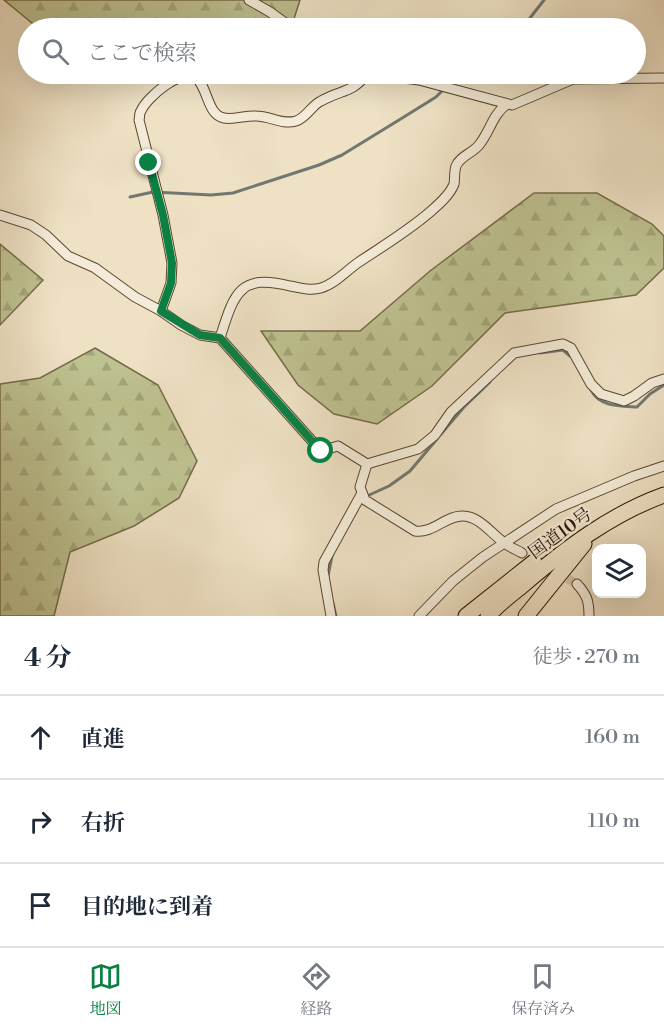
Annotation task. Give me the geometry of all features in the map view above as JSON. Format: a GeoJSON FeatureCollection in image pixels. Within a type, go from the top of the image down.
{"type":"FeatureCollection","features":[{"type":"Feature","properties":{"kind":"highway","name":"国道10号"},"geometry":{"type":"LineString","coordinates":[[488,616],[545,566],[573,545],[620,515],[664,495]]}},
{"type":"Feature","properties":{"kind":"highway"},"geometry":{"type":"LineString","coordinates":[[526,616],[595,530]]}},
{"type":"Feature","properties":{"kind":"highway"},"geometry":{"type":"LineString","coordinates":[[466,616],[537,561],[573,545]]}},
{"type":"Feature","properties":{"kind":"street"},"geometry":{"type":"LineString","coordinates":[[249,0],[278,18]]}},
{"type":"Feature","properties":{"kind":"street"},"geometry":{"type":"LineString","coordinates":[[646,78],[664,78]]}},
{"type":"Feature","properties":{"kind":"street"},"geometry":{"type":"LineString","coordinates":[[161,311],[171,283],[172,263],[163,215],[139,120],[141,110],[153,95],[167,84]]}},
{"type":"Feature","properties":{"kind":"street"},"geometry":{"type":"LineString","coordinates":[[200,84],[215,113],[223,118],[255,116],[282,122],[298,121],[320,101],[359,84]]}},
{"type":"Feature","properties":{"kind":"street"},"geometry":{"type":"LineString","coordinates":[[435,84],[512,105],[561,84]]}},
{"type":"Feature","properties":{"kind":"street"},"geometry":{"type":"LineString","coordinates":[[220,338],[229,309],[240,290],[252,282],[274,282],[310,291],[324,287],[427,214],[441,202],[453,185],[456,165],[465,155],[477,148],[488,133],[491,122],[507,104]]}},
{"type":"Feature","properties":{"kind":"street"},"geometry":{"type":"LineString","coordinates":[[0,215],[31,225],[68,255],[95,268],[135,297],[200,335],[220,338],[321,451],[338,446],[367,464],[418,449],[435,435],[451,412],[514,353],[563,344],[571,348],[591,384],[601,394],[624,401],[652,383],[664,379]]}},
{"type":"Feature","properties":{"kind":"street"},"geometry":{"type":"LineString","coordinates":[[367,464],[360,487],[365,500],[415,531],[424,532],[452,518],[464,516],[484,526],[505,544],[522,553]]}},
{"type":"Feature","properties":{"kind":"street"},"geometry":{"type":"LineString","coordinates":[[419,616],[453,581],[483,557],[556,509],[634,476],[664,466]]}},
{"type":"Feature","properties":{"kind":"street"},"geometry":{"type":"LineString","coordinates":[[331,616],[323,570],[324,562],[362,493]]}},
{"type":"Feature","properties":{"kind":"street"},"geometry":{"type":"LineString","coordinates":[[577,584],[586,593],[589,602],[589,616]]}},
{"type":"Feature","properties":{"kind":"green space"},"geometry":{"type":"Polygon","coordinates":[[[4,0],[300,0],[294,18],[26,18],[4,0]]]}},
{"type":"Feature","properties":{"kind":"green space"},"geometry":{"type":"Polygon","coordinates":[[[534,193],[597,193],[652,224],[664,236],[664,268],[636,295],[505,313],[432,386],[377,424],[334,414],[298,385],[261,331],[360,331],[430,271],[534,193]]]}},
{"type":"Feature","properties":{"kind":"green space"},"geometry":{"type":"Polygon","coordinates":[[[0,244],[43,280],[0,325],[0,244]]]}},
{"type":"Feature","properties":{"kind":"green space"},"geometry":{"type":"Polygon","coordinates":[[[95,348],[158,385],[197,461],[179,498],[134,526],[70,552],[54,616],[0,616],[0,384],[40,378],[95,348]]]}},
{"type":"Feature","properties":{"kind":"waterway"},"geometry":{"type":"LineString","coordinates":[[530,18],[544,0]]}},
{"type":"Feature","properties":{"kind":"waterway"},"geometry":{"type":"LineString","coordinates":[[130,197],[153,192],[211,195],[233,193],[319,165],[342,155],[436,97],[443,90]]}},
{"type":"Feature","properties":{"kind":"waterway"},"geometry":{"type":"LineString","coordinates":[[540,353],[563,350],[570,356]]}},
{"type":"Feature","properties":{"kind":"waterway"},"geometry":{"type":"LineString","coordinates":[[441,434],[490,382]]}},
{"type":"Feature","properties":{"kind":"waterway"},"geometry":{"type":"LineString","coordinates":[[591,390],[599,400],[605,403],[637,407],[650,394],[664,385]]}},
{"type":"Feature","properties":{"kind":"waterway"},"geometry":{"type":"LineString","coordinates":[[367,496],[389,486],[410,471],[437,439]]}},
{"type":"Feature","properties":{"kind":"waterway"},"geometry":{"type":"LineString","coordinates":[[328,576],[332,556]]}},
{"type":"Feature","properties":{"kind":"waterway"},"geometry":{"type":"LineString","coordinates":[[333,603],[336,616]]}},
{"type":"Feature","properties":{"kind":"tunnel"},"geometry":{"type":"LineString","coordinates":[[556,572],[577,584]]}},
{"type":"Feature","properties":{"kind":"route"},"geometry":{"type":"LineString","coordinates":[[149,163],[163,215],[172,263],[171,283],[161,311],[200,335],[220,338],[321,451]]}}]}
